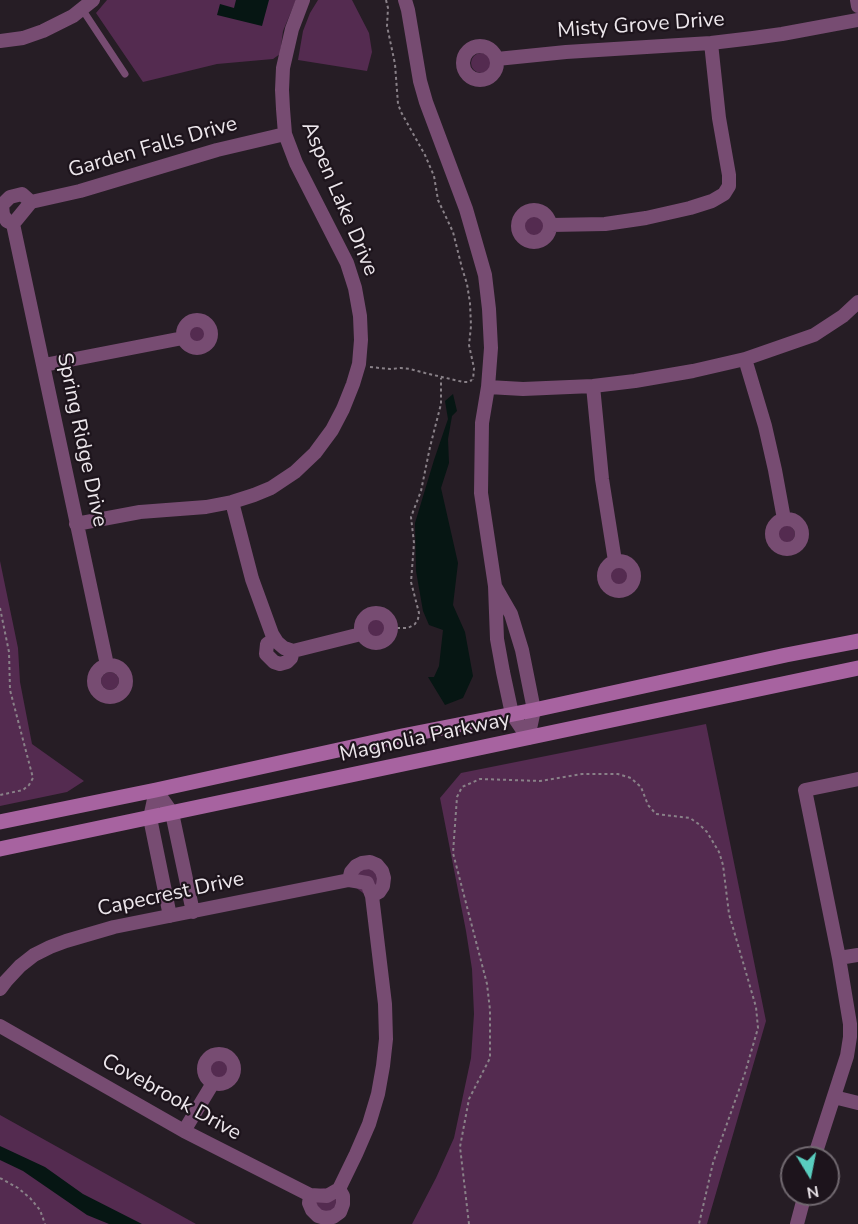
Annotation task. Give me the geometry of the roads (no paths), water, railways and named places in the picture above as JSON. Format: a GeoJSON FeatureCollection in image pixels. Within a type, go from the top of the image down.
{"type":"FeatureCollection","features":[{"type":"Feature","properties":{"kind":"main road","name":"Magnolia Parkway"},"geometry":{"type":"LineString","coordinates":[[0,822],[858,641]]}},
{"type":"Feature","properties":{"kind":"main road"},"geometry":{"type":"LineString","coordinates":[[810,651],[816,677]]}},
{"type":"Feature","properties":{"kind":"main road","name":"Magnolia Parkway"},"geometry":{"type":"LineString","coordinates":[[0,849],[858,668]]}},
{"type":"Feature","properties":{"kind":"street","name":"Aspen Lake Drive"},"geometry":{"type":"LineString","coordinates":[[76,524],[140,512],[206,507],[232,502],[271,488],[296,472],[315,453],[343,410],[359,364],[362,340],[355,288],[331,230],[296,163],[285,134],[283,68],[292,29],[303,0]]}},
{"type":"Feature","properties":{"kind":"street"},"geometry":{"type":"LineString","coordinates":[[405,0],[426,102],[466,209],[485,275],[491,348],[482,423],[481,493],[495,586],[497,639],[512,714],[528,738]]}},
{"type":"Feature","properties":{"kind":"street"},"geometry":{"type":"LineString","coordinates":[[857,0],[858,6]]}},
{"type":"Feature","properties":{"kind":"street"},"geometry":{"type":"LineString","coordinates":[[0,41],[23,38],[43,31],[73,16],[88,4]]}},
{"type":"Feature","properties":{"kind":"street","name":"Misty Grove Drive"},"geometry":{"type":"LineString","coordinates":[[497,59],[596,49],[711,43],[782,34],[858,20]]}},
{"type":"Feature","properties":{"kind":"street"},"geometry":{"type":"LineString","coordinates":[[551,225],[605,224],[646,218],[690,208],[724,195],[729,186],[729,175],[719,118],[711,43]]}},
{"type":"Feature","properties":{"kind":"street","name":"Garden Falls Drive"},"geometry":{"type":"LineString","coordinates":[[13,224],[3,215],[2,205],[10,197],[22,194],[31,202],[80,192],[217,150],[285,134]]}},
{"type":"Feature","properties":{"kind":"street"},"geometry":{"type":"LineString","coordinates":[[13,224],[31,202]]}},
{"type":"Feature","properties":{"kind":"street","name":"Spring Ridge Drive"},"geometry":{"type":"LineString","coordinates":[[13,224],[107,665]]}},
{"type":"Feature","properties":{"kind":"street"},"geometry":{"type":"LineString","coordinates":[[488,387],[523,389],[593,386],[693,371],[746,358],[814,335],[843,316],[858,302]]}},
{"type":"Feature","properties":{"kind":"street"},"geometry":{"type":"LineString","coordinates":[[44,365],[183,338]]}},
{"type":"Feature","properties":{"kind":"street"},"geometry":{"type":"LineString","coordinates":[[746,358],[765,426],[784,519]]}},
{"type":"Feature","properties":{"kind":"street"},"geometry":{"type":"LineString","coordinates":[[593,386],[602,480],[615,561]]}},
{"type":"Feature","properties":{"kind":"street"},"geometry":{"type":"LineString","coordinates":[[232,502],[252,579],[275,639],[267,644],[266,654],[274,662],[280,664],[291,658],[293,651],[361,634]]}},
{"type":"Feature","properties":{"kind":"street"},"geometry":{"type":"LineString","coordinates":[[495,586],[511,614],[522,650],[534,710],[528,738]]}},
{"type":"Feature","properties":{"kind":"street"},"geometry":{"type":"LineString","coordinates":[[370,614],[385,615],[388,619],[391,628],[385,640],[376,643],[367,641],[361,634],[361,624],[370,614]]}},
{"type":"Feature","properties":{"kind":"street"},"geometry":{"type":"LineString","coordinates":[[818,1146],[847,1056],[850,1037],[839,958],[805,790],[858,779]]}},
{"type":"Feature","properties":{"kind":"street"},"geometry":{"type":"LineString","coordinates":[[156,790],[172,813],[193,912]]}},
{"type":"Feature","properties":{"kind":"street"},"geometry":{"type":"LineString","coordinates":[[156,790],[150,818],[170,916]]}},
{"type":"Feature","properties":{"kind":"street"},"geometry":{"type":"LineString","coordinates":[[310,1195],[309,1203],[318,1216],[325,1218],[340,1212],[343,1196],[333,1192],[356,1154],[369,1124],[378,1094],[386,1048],[385,1004],[370,889],[379,892],[384,878],[377,865],[370,862],[356,866],[351,872],[350,880]]}},
{"type":"Feature","properties":{"kind":"street","name":"Capecrest Drive"},"geometry":{"type":"LineString","coordinates":[[0,989],[20,966],[50,946],[114,927],[350,880],[370,889]]}},
{"type":"Feature","properties":{"kind":"street"},"geometry":{"type":"LineString","coordinates":[[839,958],[858,955]]}},
{"type":"Feature","properties":{"kind":"street","name":"Covebrook Drive"},"geometry":{"type":"LineString","coordinates":[[0,1026],[184,1131],[310,1195],[333,1192]]}},
{"type":"Feature","properties":{"kind":"street"},"geometry":{"type":"LineString","coordinates":[[184,1131],[213,1083]]}},
{"type":"Feature","properties":{"kind":"street"},"geometry":{"type":"LineString","coordinates":[[834,1097],[858,1103]]}},
{"type":"Feature","properties":{"kind":"street"},"geometry":{"type":"LineString","coordinates":[[797,1224],[802,1206]]}},
{"type":"Feature","properties":{"kind":"lane"},"geometry":{"type":"LineString","coordinates":[[88,4],[125,74]]}}]}
